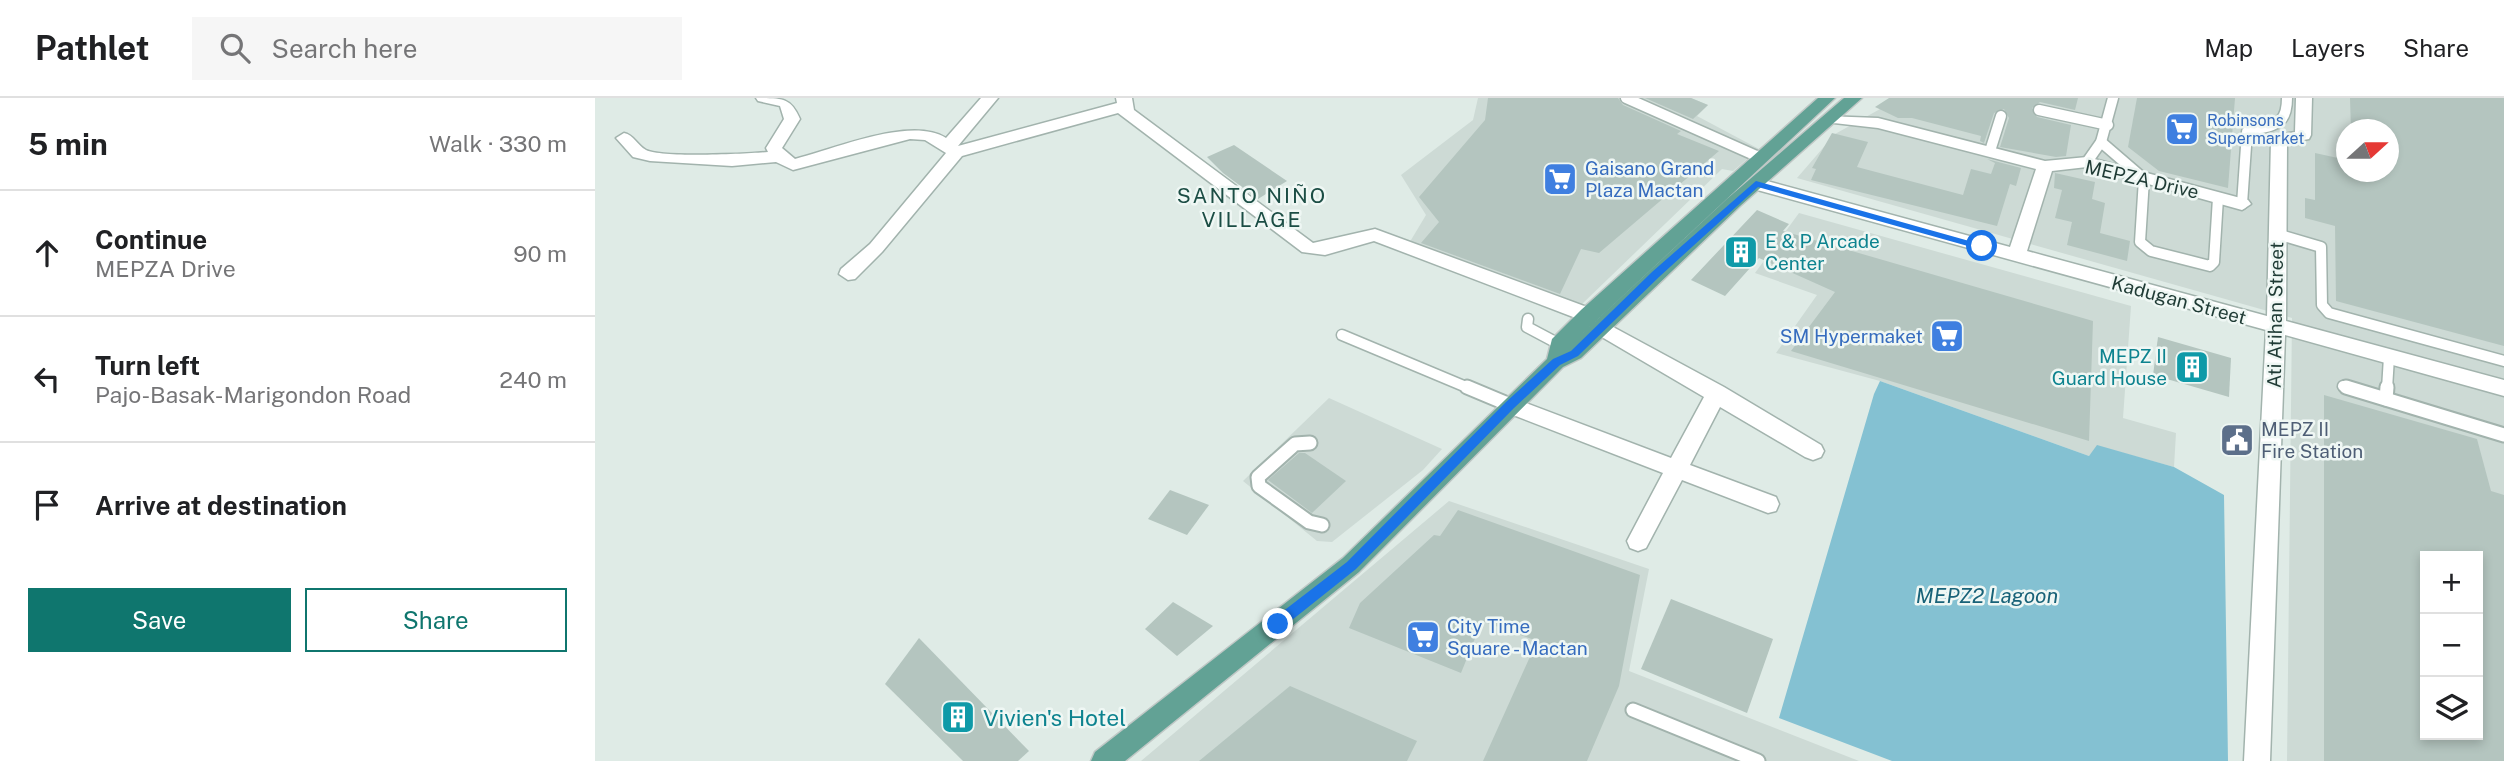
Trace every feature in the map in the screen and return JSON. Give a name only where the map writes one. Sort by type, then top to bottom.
[{"type":"main road","points":[[1104,761],[1352,565],[1558,353],[1574,353],[1595,322],[1761,158],[1827,98]]},
{"type":"main road","points":[[1595,322],[1656,274],[1854,99]]},
{"type":"street","points":[[764,98],[787,102],[792,119],[774,148],[779,156],[793,165],[910,134],[929,135],[952,149],[1124,102],[1126,112],[1308,248],[1323,250],[1362,234],[1375,235],[1595,322],[1813,451]]},
{"type":"street","points":[[848,274],[876,248],[991,98]]},
{"type":"street","name":"Ati Atihan Street","points":[[2257,761],[2276,326],[2279,140],[2303,135],[2304,98]]},
{"type":"street","name":"MEPZA Drive","points":[[1854,99],[1878,123]]},
{"type":"street","name":"MEPZA Drive","points":[[1831,119],[1878,123],[2045,166],[2087,162],[2242,204]]},
{"type":"street","points":[[624,138],[639,153],[650,156],[732,161],[779,156]]},
{"type":"street","points":[[1756,184],[2016,256],[2045,166]]},
{"type":"street","name":"Kadugan Street","points":[[2016,256],[2504,388]]},
{"type":"street","points":[[1638,541],[1717,393]]},
{"type":"street","points":[[1510,405],[1768,504]]},
{"type":"lane","points":[[1626,98],[1761,158]]},
{"type":"lane","points":[[2087,162],[2102,142],[2113,98]]},
{"type":"lane","points":[[2242,204],[2247,132],[2283,120],[2287,115],[2287,98]]},
{"type":"lane","points":[[2039,110],[2108,125]]},
{"type":"lane","points":[[1990,151],[2001,116]]},
{"type":"lane","points":[[2102,142],[2144,179],[2140,242],[2143,247],[2210,266],[2214,262],[2218,198]]},
{"type":"lane","points":[[2277,234],[2321,247],[2322,305],[2329,313],[2504,361]]},
{"type":"lane","points":[[1528,319],[1527,327],[1558,353]]},
{"type":"lane","points":[[1342,335],[1510,405]]},
{"type":"lane","points":[[2386,399],[2389,357]]},
{"type":"lane","points":[[2343,386],[2504,435]]},
{"type":"lane","points":[[1310,443],[1295,444],[1258,477],[1259,486],[1309,522],[1322,525]]},
{"type":"lane","points":[[1633,710],[1758,761]]},
{"type":"shaded area","points":[[1478,98],[1691,98],[1708,105],[1697,116],[1759,149],[1733,171],[1722,169],[1581,305],[1408,245],[1426,215],[1401,175],[1473,120]]},
{"type":"shaded area","points":[[1900,98],[2504,98],[2504,761],[2287,761],[2292,318],[1797,178],[1835,134]]},
{"type":"shaded area","name":"SM Hypermaket","points":[[1799,213],[2131,306],[2123,418],[2176,433],[2174,467],[2098,446],[2089,456],[1880,381],[1776,353],[1817,295],[1755,273]]},
{"type":"shaded area","points":[[1329,398],[1442,449],[1423,470],[1332,542],[1317,541],[1243,481]]},
{"type":"shaded area","name":"City Time Square - Mactan","points":[[1449,501],[1649,569],[1629,671],[1859,761],[1141,761]]},
{"type":"water","name":"MEPZ2 Lagoon","points":[[1880,381],[2089,456],[2097,445],[2174,467],[2224,495],[2228,761],[1892,761],[1779,718]]},
{"type":"building","name":"Gaisano Grand Plaza Mactan","points":[[1488,98],[1618,98],[1623,105],[1681,131],[1677,134],[1719,151],[1599,253],[1581,249],[1560,294],[1421,243],[1439,222],[1419,197],[1485,120]]},
{"type":"building","points":[[1645,98],[1691,98],[1708,105],[1693,119]]},
{"type":"building","points":[[1889,98],[2078,98],[2075,110],[2040,102],[2032,108],[2037,117],[2071,125],[2066,156],[2056,157],[2000,147],[2009,118],[2004,109],[1994,113],[1984,143],[1980,141],[1981,136],[1912,118],[1898,118],[1875,107]]},
{"type":"building","name":"Robinsons Supermarket","points":[[2137,98],[2235,98],[2228,188],[2159,171],[2128,147]]},
{"type":"building","points":[[2350,98],[2504,98],[2504,346],[2336,301],[2335,226],[2305,218],[2305,198],[2315,200],[2315,153],[2336,158],[2336,182],[2399,182],[2399,119],[2351,119]]},
{"type":"building","points":[[1832,133],[1868,142],[1857,167],[1963,195],[1971,169],[1991,174],[1995,163],[1987,159],[2021,168],[2016,186],[2010,184],[1997,226],[1811,180],[1816,169],[1812,168]]},
{"type":"building","points":[[1234,145],[1287,181],[1258,199],[1223,173],[1207,157]]},
{"type":"building","points":[[2055,173],[2095,182],[2092,199],[2105,203],[2100,233],[2130,241],[2127,261],[2067,245],[2072,222],[2055,218],[2062,190],[2054,188]]},
{"type":"building","name":"SM Hypermaket","points":[[1757,210],[1789,224],[1783,231],[2093,321],[2089,441],[1791,351],[1835,292],[1759,258],[1725,296],[1691,280]]},
{"type":"building","name":"MEPZ II Guard House","points":[[2158,337],[2231,358],[2229,397],[2153,375]]},
{"type":"building","points":[[2324,395],[2477,439],[2491,491],[2504,495],[2504,761],[2324,761]]},
{"type":"building","points":[[1299,453],[1305,453],[1346,481],[1312,513],[1268,480]]},
{"type":"building","points":[[1170,490],[1209,505],[1187,535],[1148,519]]},
{"type":"building","name":"City Time Square - Mactan","points":[[1458,510],[1640,575],[1619,686],[1587,761],[1483,761],[1537,641],[1482,621],[1461,673],[1349,628],[1360,603],[1434,535],[1440,536]]},
{"type":"building","points":[[1671,599],[1773,639],[1747,713],[1641,669]]},
{"type":"building","points":[[1173,602],[1213,626],[1177,656],[1145,629]]},
{"type":"building","name":"Vivien's Hotel","points":[[919,638],[1029,751],[1018,761],[963,761],[885,684]]},
{"type":"building","points":[[1290,686],[1417,741],[1407,761],[1199,761]]},
{"type":"place","name":"Robinsons Supermarket","points":[[2182,129]]},
{"type":"place","name":"Gaisano Grand Plaza Mactan","points":[[1560,179]]},
{"type":"place","name":"E & P Arcade Center","points":[[1741,252]]},
{"type":"place","name":"SM Hypermaket","points":[[1947,336]]},
{"type":"place","name":"MEPZ II Guard House","points":[[2192,367]]},
{"type":"place","name":"MEPZ II Fire Station","points":[[2237,440]]},
{"type":"place","name":"City Time Square - Mactan","points":[[1423,637]]},
{"type":"place","name":"Vivien's Hotel","points":[[958,717]]},
{"type":"district","name":"SANTO NIÑO VILLAGE","points":[[1252,207]]},
{"type":"route","points":[[1278,624],[1352,565],[1510,405],[1556,362],[1574,353],[1602,328],[1656,274],[1756,184],[1982,246]]}]
